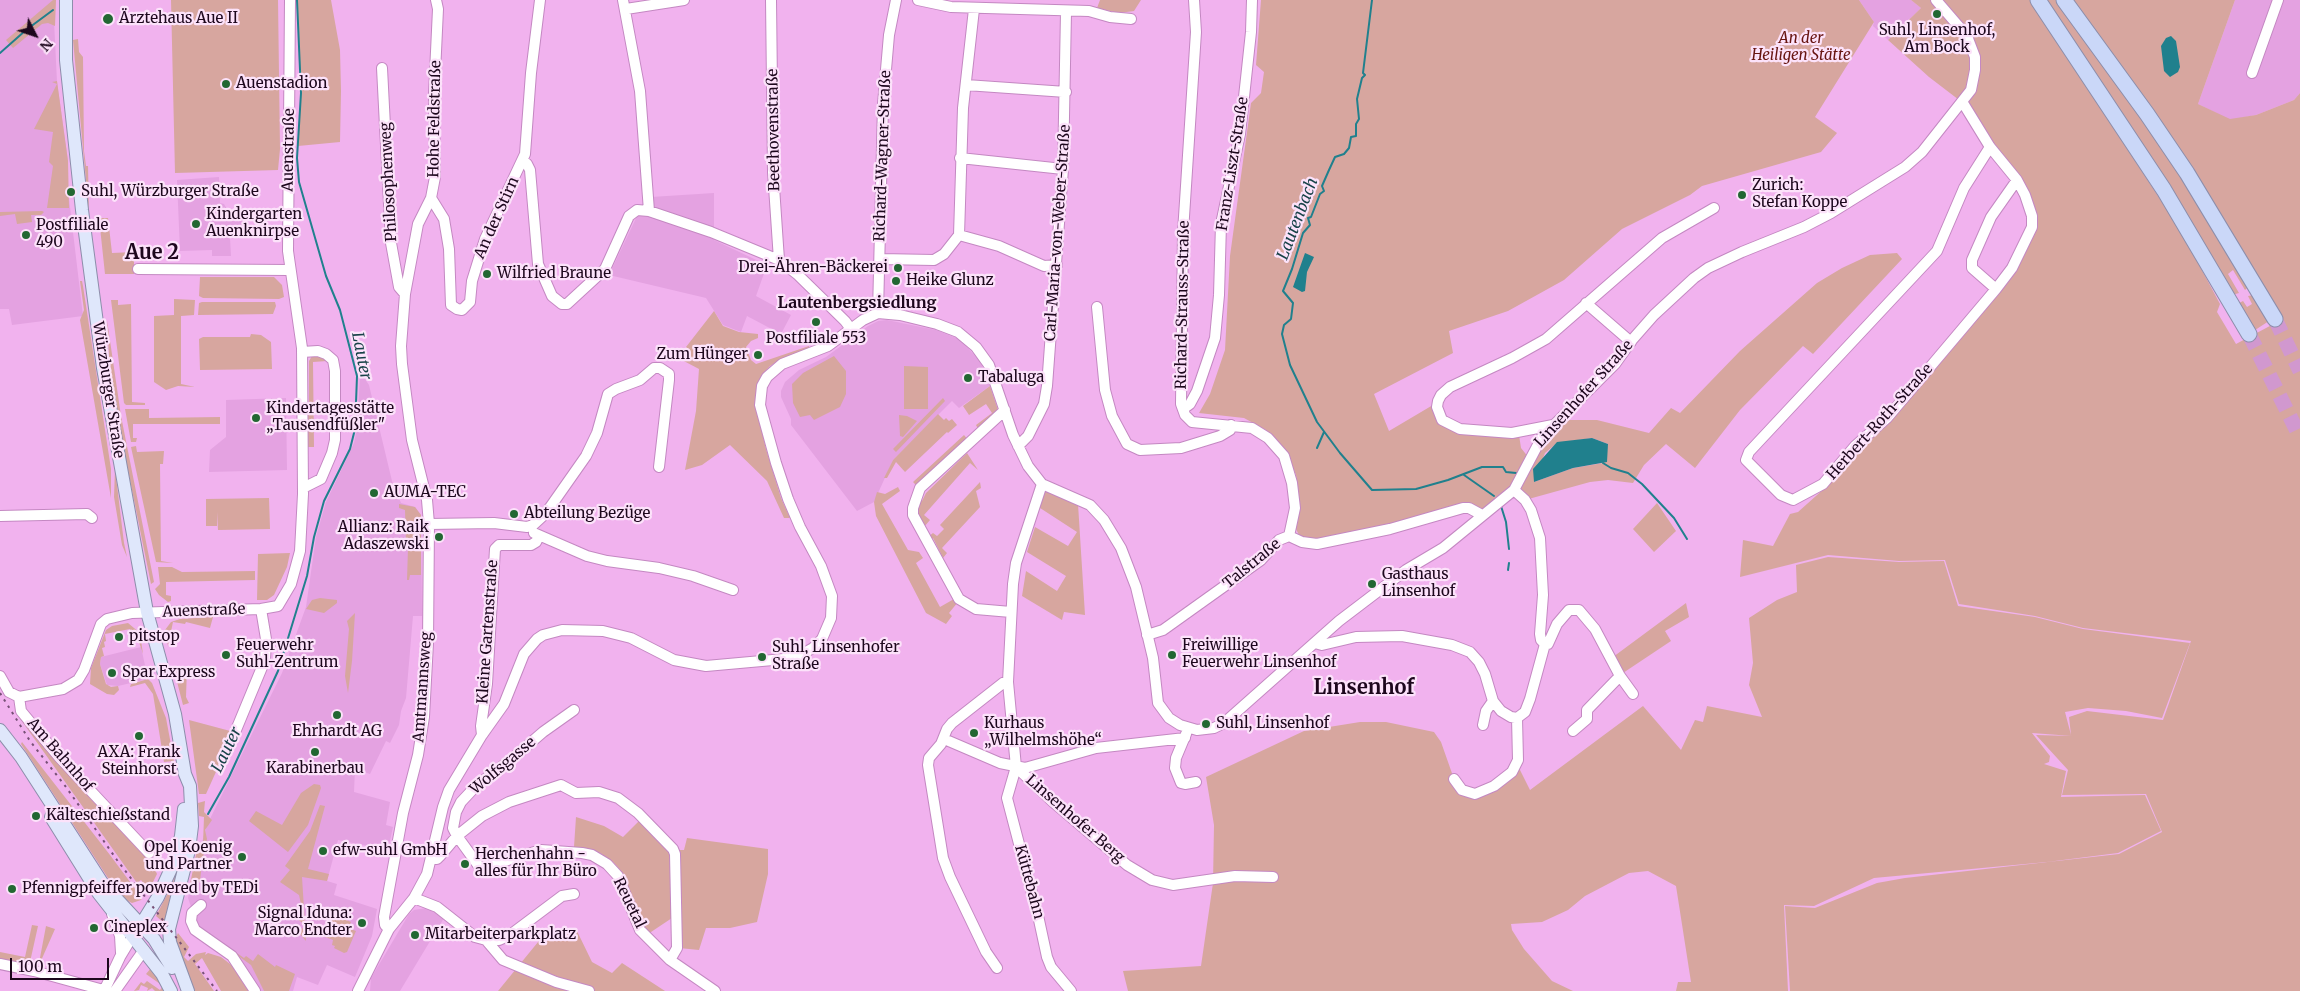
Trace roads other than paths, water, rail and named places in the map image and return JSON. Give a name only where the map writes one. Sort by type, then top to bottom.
[{"type":"highway","points":[[2038,0],[2164,190],[2248,334]]},
{"type":"highway","points":[[2064,0],[2147,114],[2187,173],[2275,319]]},
{"type":"main road","name":"Würzburger Straße","points":[[66,0],[66,60],[83,219],[104,368],[147,612],[175,714],[185,774],[184,820],[175,860],[158,897],[132,937]]},
{"type":"main road","points":[[0,730],[21,757],[103,884],[154,939],[169,961],[182,991]]},
{"type":"main road","points":[[0,743],[27,779],[99,894],[162,974],[171,991]]},
{"type":"main road","name":"Würzburger Straße","points":[[172,918],[185,870],[192,826],[190,786],[185,774]]},
{"type":"main road","points":[[144,950],[172,918]]},
{"type":"main road","points":[[172,918],[170,942],[188,991]]},
{"type":"street","name":"Auenstraße","points":[[147,612],[261,609],[278,606],[291,584],[300,552],[303,488],[302,352],[289,270],[290,0]]},
{"type":"street","name":"Hohe Feldstraße","points":[[426,500],[412,440],[402,364],[405,294],[418,224],[431,198],[435,177],[434,94],[438,9],[436,0]]},
{"type":"street","name":"An der Stirn","points":[[431,198],[444,219],[448,249],[451,306],[462,310],[470,302],[472,281],[486,239],[523,160],[540,0]]},
{"type":"street","points":[[649,212],[640,91],[624,4],[684,0]]},
{"type":"street","name":"Beethovenstraße","points":[[771,0],[773,172],[779,260]]},
{"type":"street","name":"Richard-Wagner-Straße","points":[[878,313],[883,104],[889,36],[896,0]]},
{"type":"street","points":[[918,0],[974,9],[1089,12],[1131,19]]},
{"type":"street","name":"Richard-Strauss-Straße","points":[[1194,0],[1196,32],[1183,232],[1181,404],[1192,422],[1252,428],[1268,438],[1284,456],[1292,483],[1295,508],[1289,536]]},
{"type":"street","name":"Franz-Liszt-Straße","points":[[1183,409],[1190,404],[1197,391],[1215,338],[1219,295],[1221,224],[1240,134],[1251,32],[1252,0]]},
{"type":"street","name":"Linsenhofer Straße","points":[[1187,733],[1205,730],[1224,723],[1339,621],[1406,570],[1443,548],[1514,490],[1535,448],[1554,425],[1615,364],[1630,342],[1678,292],[1708,268],[1831,213],[1904,167],[1922,152],[1963,103],[1971,90],[1975,70],[1975,57],[1967,36],[1936,0]]},
{"type":"street","points":[[2252,73],[2278,0]]},
{"type":"street","points":[[880,259],[934,260],[944,254],[959,235],[960,158],[974,9]]},
{"type":"street","name":"Carl-Maria-von-Weber-Straße","points":[[1018,446],[1028,436],[1044,404],[1057,265],[1063,169],[1066,92],[1066,12]]},
{"type":"street","name":"Philosophenweg","points":[[382,68],[391,243],[399,287],[405,294]]},
{"type":"street","points":[[966,85],[1066,92]]},
{"type":"street","name":"Herbert-Roth-Straße","points":[[1963,103],[1990,147],[2017,180],[2025,195],[2032,216],[2032,227],[2012,268],[1887,418],[1855,446],[1823,484],[1793,500],[1787,499],[1746,460],[1749,452],[1937,251],[1964,188],[1990,147]]},
{"type":"street","points":[[960,158],[1063,169]]},
{"type":"street","points":[[523,160],[530,170],[538,264],[552,296],[562,304],[568,304],[605,269],[617,239],[632,212],[637,210],[649,212],[711,232],[779,260],[797,274],[846,320],[851,329]]},
{"type":"street","points":[[1996,289],[1972,268],[1972,260],[1990,217],[2017,180]]},
{"type":"street","points":[[1554,425],[1512,433],[1453,427],[1442,420],[1437,407],[1440,395],[1450,387],[1538,344],[1564,325],[1586,303],[1662,238],[1714,208]]},
{"type":"street","points":[[959,235],[999,246],[1044,266],[1057,265]]},
{"type":"street","points":[[138,269],[289,270]]},
{"type":"street","points":[[1586,303],[1630,342]]},
{"type":"street","points":[[1097,307],[1105,390],[1112,416],[1128,444],[1140,450],[1181,448],[1220,436],[1230,430],[1230,425]]},
{"type":"street","points":[[358,991],[389,929],[414,898],[427,874],[445,799],[482,735],[510,695],[524,654],[537,639],[553,631],[573,629],[619,634],[674,660],[698,666],[795,658],[813,648],[822,639],[831,618],[832,596],[819,561],[798,523],[776,463],[760,405],[762,386],[767,377],[782,364],[828,346],[851,329],[878,313],[917,318],[958,332],[976,347],[989,365],[1018,446],[1028,466],[1042,484],[1090,505],[1104,520],[1128,565],[1153,658],[1158,703],[1169,718],[1187,733],[1176,758],[1175,768],[1181,783],[1196,782]]},
{"type":"street","points":[[302,352],[318,351],[326,354],[333,360],[335,371],[335,440],[332,453],[321,479],[303,488]]},
{"type":"street","points":[[527,527],[538,521],[546,513],[586,456],[597,433],[608,394],[640,380],[654,368],[660,368],[669,374],[670,380],[659,467]]},
{"type":"street","points":[[1005,410],[920,488],[913,508],[913,515],[959,599],[976,609],[1012,612]]},
{"type":"street","points":[[944,739],[1000,763],[1016,767],[1008,682],[1016,563],[1042,484]]},
{"type":"street","points":[[1514,490],[1525,500],[1539,533],[1543,595],[1540,634],[1541,640],[1545,644]]},
{"type":"street","name":"Amtmannsweg","points":[[389,929],[385,925],[384,917],[403,813],[418,755],[424,717],[428,643],[428,524],[426,500]]},
{"type":"street","name":"Talstraße","points":[[1147,635],[1163,630],[1262,560],[1279,540],[1289,536],[1302,542],[1317,544],[1390,528],[1463,508],[1470,508],[1482,515]]},
{"type":"street","points":[[0,516],[87,514],[92,518]]},
{"type":"street","points":[[428,524],[494,523],[527,527],[539,536],[593,558],[671,571],[703,579],[733,590]]},
{"type":"street","name":"Kleine Gartenstraße","points":[[482,735],[481,726],[487,684],[495,549],[500,545],[531,545],[536,542],[539,536]]},
{"type":"street","name":"Auenstraße","points":[[236,730],[265,660],[266,639],[261,609]]},
{"type":"street","points":[[1315,643],[1322,645],[1356,637],[1402,636],[1452,645],[1470,652],[1479,662],[1485,674],[1493,701],[1501,711],[1517,718],[1525,712],[1530,699],[1545,644],[1548,644],[1557,624],[1569,610],[1579,610],[1595,629],[1620,676],[1633,694]]},
{"type":"street","name":"Am Bahnhof","points":[[0,676],[9,692],[18,697],[63,690],[72,685],[84,670],[103,622],[124,614],[147,612]]},
{"type":"street","points":[[1573,731],[1587,718],[1587,710],[1620,676]]},
{"type":"street","points":[[997,968],[986,952],[950,877],[943,858],[928,765],[929,758],[944,739],[946,729],[1003,683],[1008,682]]},
{"type":"street","name":"Am Bahnhof","points":[[18,697],[21,711],[58,757],[149,854]]},
{"type":"street","points":[[1482,725],[1486,711],[1493,701]]},
{"type":"street","name":"Wolfsgasse","points":[[457,836],[453,828],[456,812],[461,802],[476,786],[543,732],[574,710]]},
{"type":"street","points":[[1454,779],[1462,790],[1469,793],[1482,792],[1512,772],[1518,760],[1517,718]]},
{"type":"street","name":"Linsenhofer Berg","points":[[1016,767],[1025,768],[1096,748],[1187,733]]},
{"type":"street","name":"Linsenhofer Berg","points":[[1016,767],[1053,802],[1127,865],[1152,880],[1172,885],[1235,876],[1273,877]]},
{"type":"street","name":"Küttebahn","points":[[1016,767],[1007,798],[1040,920],[1047,957],[1051,967],[1071,991]]},
{"type":"street","points":[[431,859],[437,860],[457,836],[482,816],[509,802],[561,785],[576,793],[599,792],[618,798],[638,813],[673,848],[675,854],[677,948],[670,960]]},
{"type":"street","name":"Reuetal","points":[[457,836],[482,868],[489,867],[506,859],[541,850],[592,855],[607,864],[618,876],[640,930],[670,960],[715,991]]},
{"type":"street","points":[[414,898],[438,907],[466,931],[486,940],[499,940],[510,935],[562,896],[574,894]]},
{"type":"street","points":[[201,906],[192,912],[191,922],[195,930],[232,956],[254,991]]},
{"type":"street","points":[[111,911],[120,936],[122,953]]},
{"type":"street","points":[[105,990],[122,953],[132,937]]},
{"type":"street","points":[[486,940],[503,960],[556,982],[590,991]]},
{"type":"street","points":[[105,990],[124,975],[144,950]]},
{"type":"street","points":[[0,964],[105,990]]},
{"type":"waterway","name":"Lauter","points":[[208,814],[229,777],[278,671],[307,576],[314,537],[324,501],[350,449],[355,429],[357,376],[340,310],[326,276],[299,182],[297,158],[301,93],[297,0]]},
{"type":"waterway","name":"Lautenbach","points":[[1372,0],[1363,73],[1365,75],[1362,78],[1357,99],[1359,119],[1356,124],[1356,136],[1351,137],[1349,148],[1344,154],[1335,157],[1322,186],[1324,191],[1320,194],[1311,217],[1308,218],[1310,225],[1303,233],[1283,291],[1293,303],[1291,319],[1284,325],[1282,334],[1290,365],[1317,422],[1340,453],[1372,490],[1416,489],[1448,480],[1482,467],[1503,467],[1506,472],[1516,473]]},
{"type":"waterway","points":[[0,53],[53,10]]},
{"type":"waterway","points":[[1317,448],[1324,432]]},
{"type":"waterway","name":"Lautenbach","points":[[1603,463],[1611,468],[1628,473],[1642,484],[1674,518],[1687,539]]},
{"type":"waterway","points":[[1464,475],[1494,496]]},
{"type":"waterway","points":[[1501,506],[1506,522],[1509,549]]},
{"type":"waterway","points":[[1508,570],[1509,563]]},
{"type":"tunnel","points":[[2275,319],[2300,371]]},
{"type":"tunnel","points":[[2249,334],[2300,437]]},
{"type":"railway","points":[[0,693],[30,741],[66,787],[117,860],[217,991]]},
{"type":"place","name":"Suhl, Linsenhof, Am Bock","points":[[1937,14]]},
{"type":"place","name":"Ärztehaus Aue II","points":[[108,19]]},
{"type":"place","name":"Auenstadion","points":[[226,84]]},
{"type":"place","name":"Suhl, Würzburger Straße","points":[[71,192]]},
{"type":"place","name":"Zurich: Stefan Koppe","points":[[1742,195]]},
{"type":"place","name":"Kindergarten Auenknirpse","points":[[196,224]]},
{"type":"place","name":"Postfiliale 490","points":[[26,235]]},
{"type":"place","name":"Drei-Ähren-Bäckerei","points":[[898,268]]},
{"type":"place","name":"Wilfried Braune","points":[[487,274]]},
{"type":"place","name":"Heike Glunz","points":[[896,281]]},
{"type":"place","name":"Postfiliale 553","points":[[816,322]]},
{"type":"place","name":"Zum Hünger","points":[[758,355]]},
{"type":"place","name":"Tabaluga","points":[[968,378]]},
{"type":"place","name":"Kindertagesstätte „Tausendfüßler\"","points":[[256,418]]},
{"type":"place","name":"AUMA-TEC","points":[[374,493]]},
{"type":"place","name":"Abteilung Bezüge","points":[[514,514]]},
{"type":"place","name":"Allianz: Raik Adaszewski","points":[[439,537]]},
{"type":"place","name":"Gasthaus Linsenhof","points":[[1372,584]]},
{"type":"place","name":"pitstop","points":[[119,637]]},
{"type":"place","name":"Feuerwehr Suhl-Zentrum","points":[[226,655]]},
{"type":"place","name":"Freiwillige Feuerwehr Linsenhof","points":[[1172,655]]},
{"type":"place","name":"Suhl, Linsenhofer Straße","points":[[762,657]]},
{"type":"place","name":"Spar Express","points":[[112,673]]},
{"type":"place","name":"Ehrhardt AG","points":[[337,715]]},
{"type":"place","name":"Suhl, Linsenhof","points":[[1206,724]]},
{"type":"place","name":"Kurhaus „Wilhelmshöhe“","points":[[974,733]]},
{"type":"place","name":"AXA: Frank Steinhorst","points":[[139,736]]},
{"type":"place","name":"Karabinerbau","points":[[315,752]]},
{"type":"place","name":"Kälteschießstand","points":[[36,816]]},
{"type":"place","name":"efw-suhl GmbH","points":[[323,851]]},
{"type":"place","name":"Opel Koenig und Partner","points":[[242,857]]},
{"type":"place","name":"Herchenhahn - alles für Ihr Büro","points":[[465,864]]},
{"type":"place","name":"Pfennigpfeiffer powered by TEDi","points":[[12,889]]},
{"type":"place","name":"Signal Iduna: Marco Endter","points":[[362,923]]},
{"type":"place","name":"Cineplex","points":[[94,928]]},
{"type":"place","name":"Mitarbeiterparkplatz","points":[[415,935]]},
{"type":"district","name":"Aue 2","points":[[152,253]]},
{"type":"district","name":"Lautenbergsiedlung","points":[[857,303]]},
{"type":"district","name":"Linsenhof","points":[[1364,688]]},
{"type":"park label","name":"An der Heiligen Stätte","points":[[1801,48]]}]
